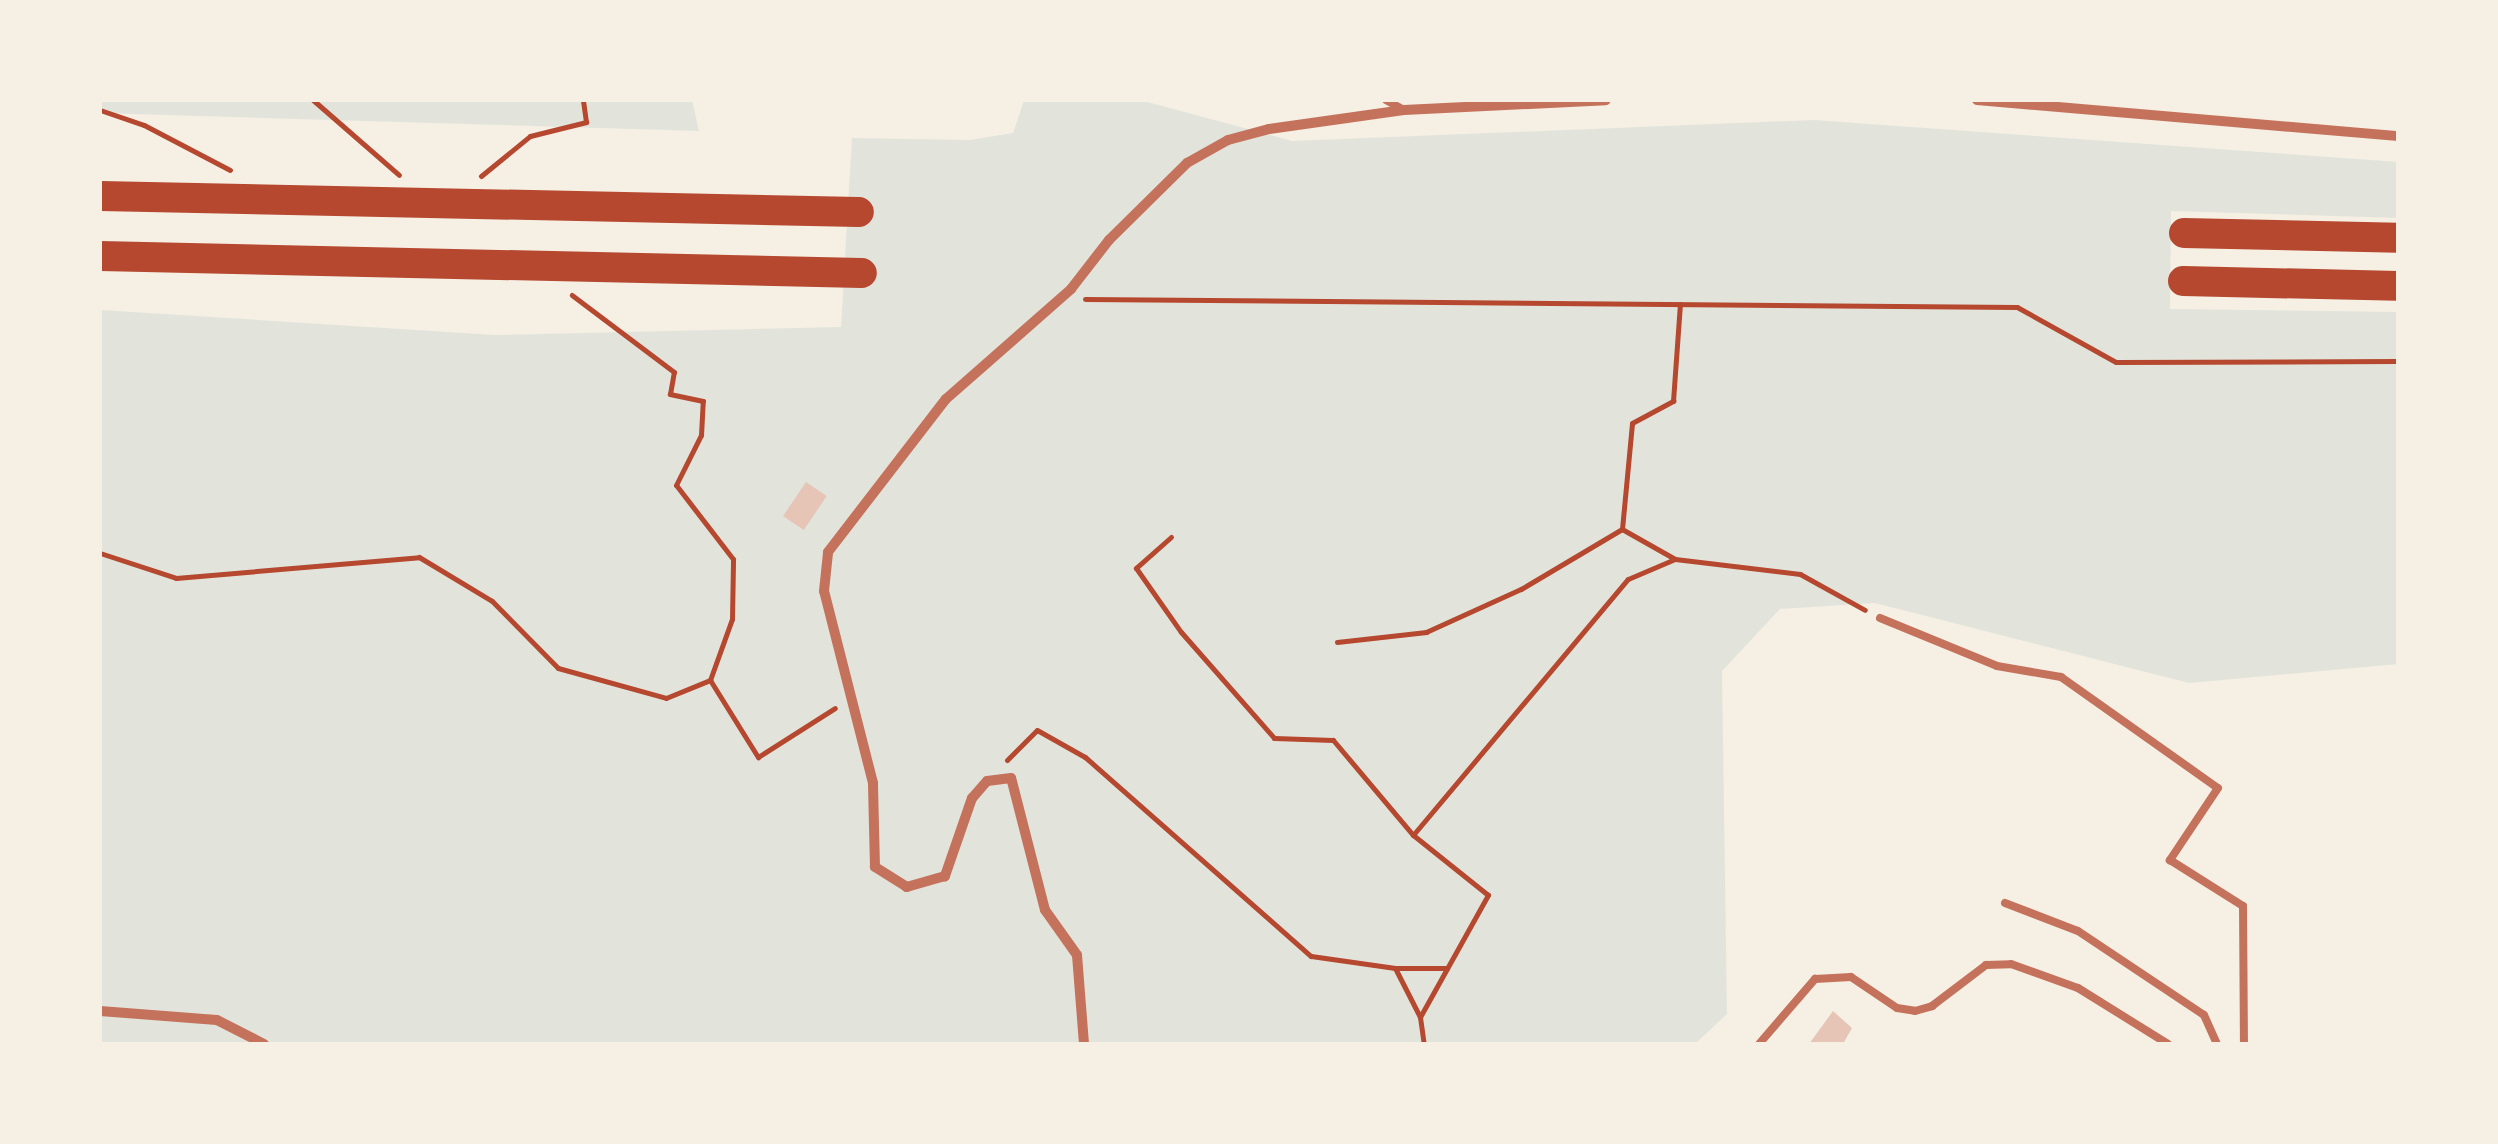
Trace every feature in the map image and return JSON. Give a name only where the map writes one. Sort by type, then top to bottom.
[{"type":"highway","points":[[100,196],[859,212]]},
{"type":"highway","points":[[2184,234],[2398,238]]},
{"type":"highway","points":[[100,256],[862,273]]},
{"type":"highway","points":[[2183,282],[2398,286]]},
{"type":"street","points":[[1084,1044],[1077,955],[1044,910],[1018,790],[1011,778],[987,780],[972,798],[963,840],[945,876],[926,886],[892,882],[875,867],[870,844],[873,784],[824,590],[828,552],[946,400],[1060,298],[1187,163],[1228,140],[1403,105],[1606,100]]},
{"type":"street","points":[[1977,100],[2398,136]]},
{"type":"street","points":[[100,1011],[217,1020],[264,1044]]},
{"type":"lane","points":[[1386,100],[1403,105]]},
{"type":"lane","points":[[1880,618],[1998,666],[2061,677],[2218,788],[2170,860],[2243,906],[2244,1044]]},
{"type":"lane","points":[[2005,903],[2078,931],[2204,1016],[2217,1044]]},
{"type":"lane","points":[[1758,1044],[1804,986],[1826,976],[1851,976],[1897,1008],[1915,1011],[1932,1006],[1986,965],[2011,964],[2078,988],[2168,1044]]},
{"type":"path","points":[[480,192],[478,178],[530,136],[586,122],[583,100]]},
{"type":"path","points":[[100,553],[176,578],[418,558],[492,601],[558,668],[666,698],[710,680],[732,619],[733,558],[676,485],[702,435],[703,401],[670,394],[674,372],[592,316],[565,288]]},
{"type":"path","points":[[1060,298],[2017,307],[2116,362],[2398,361]]},
{"type":"path","points":[[1622,530],[1632,423],[1672,401],[1680,304]]},
{"type":"path","points":[[1622,530],[1675,559],[1800,574],[1880,618]]},
{"type":"path","points":[[1338,642],[1426,632],[1522,589],[1622,530]]},
{"type":"path","points":[[1171,537],[1136,568],[1181,632],[1274,738],[1333,740],[1412,836],[1488,895],[1420,1017]]},
{"type":"path","points":[[1412,836],[1628,579],[1675,559]]},
{"type":"path","points":[[710,680],[758,758],[852,697]]},
{"type":"path","points":[[987,780],[1037,730],[1085,757],[1310,956],[1396,968],[1447,968]]},
{"type":"path","points":[[1396,968],[1420,1017],[1424,1044]]},
{"type":"shaded area","points":[[100,100],[692,100],[699,131],[100,113]]},
{"type":"shaded area","points":[[1024,100],[1140,100],[1292,141],[1814,120],[2398,162],[2398,218],[2171,211],[2170,309],[2398,312],[2398,664],[2189,683],[1875,603],[1780,609],[1722,671],[1727,1014],[1695,1044],[100,1044],[100,310],[495,335],[841,327],[852,138],[970,140],[1013,133]]},
{"type":"building","points":[[806,482],[827,496],[804,530],[783,516]]},
{"type":"building","points":[[1833,1011],[1852,1028],[1843,1044],[1809,1044]]}]
